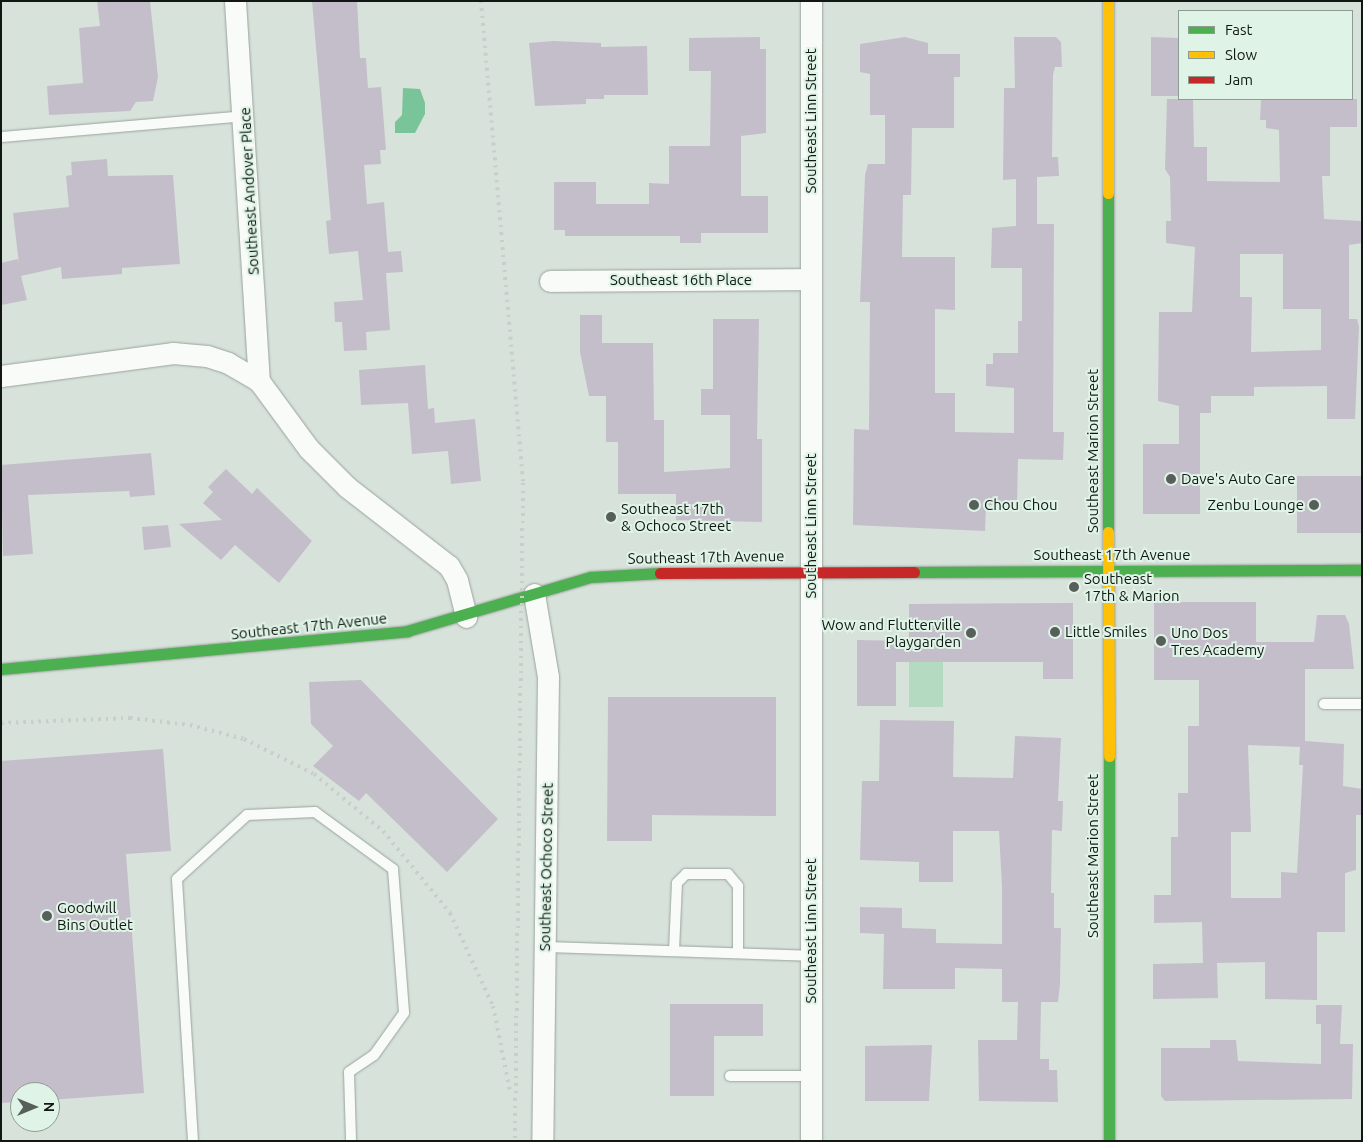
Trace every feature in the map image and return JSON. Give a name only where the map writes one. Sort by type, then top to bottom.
[{"type":"main road","name":"Southeast Marion Street","points":[[1108,1],[1109,1141]]},
{"type":"main road","name":"Southeast 17th Avenue","points":[[1,669],[338,639],[407,631],[466,617],[591,577],[630,573],[811,570],[1362,570]]},
{"type":"street","name":"Southeast Andover Place","points":[[235,1],[245,116],[259,381]]},
{"type":"street","name":"Southeast Linn Street","points":[[811,1],[811,1141]]},
{"type":"street","name":"Southeast 16th Place","points":[[550,281],[811,279]]},
{"type":"street","points":[[1,376],[173,353],[208,356],[259,381],[309,449],[347,487],[449,566],[457,580],[466,617]]},
{"type":"street","name":"Southeast Ochoco Street","points":[[534,594],[548,677],[542,1141]]},
{"type":"lane","points":[[1,137],[245,116]]},
{"type":"lane","points":[[1324,704],[1362,704]]},
{"type":"lane","points":[[193,1141],[177,879],[247,815],[314,812],[393,868],[404,1012],[374,1055],[349,1072],[351,1141]]},
{"type":"lane","points":[[674,951],[677,883],[686,874],[728,874],[738,886],[738,953]]},
{"type":"lane","points":[[545,947],[811,956]]},
{"type":"lane","points":[[730,1076],[811,1076]]},
{"type":"shaded area","points":[[403,88],[420,89],[425,103],[425,114],[415,133],[395,133],[395,122],[402,115]]},
{"type":"shaded area","points":[[909,662],[943,662],[943,707],[909,707]]},
{"type":"building","points":[[97,1],[150,1],[158,77],[153,101],[136,102],[130,111],[49,115],[47,86],[83,83],[79,28],[100,26]]},
{"type":"building","points":[[312,1],[357,1],[360,58],[366,58],[368,88],[381,87],[386,150],[380,150],[381,164],[364,165],[367,204],[384,202],[388,252],[401,251],[403,272],[386,273],[390,330],[366,332],[367,350],[344,351],[342,322],[335,322],[334,302],[363,300],[358,251],[329,254],[326,221],[331,220]]},
{"type":"building","points":[[760,37],[760,49],[766,49],[766,133],[741,136],[741,196],[768,196],[768,233],[701,233],[701,243],[680,243],[680,236],[565,236],[565,230],[554,230],[554,182],[596,182],[596,204],[649,204],[649,183],[669,184],[669,146],[710,146],[711,71],[689,71],[689,38]]},
{"type":"building","points":[[905,37],[928,43],[928,54],[960,54],[960,77],[954,77],[954,128],[912,128],[911,195],[903,195],[902,257],[955,257],[955,310],[935,309],[935,393],[955,393],[955,432],[1014,433],[1014,388],[986,386],[986,364],[993,364],[993,353],[1018,353],[1018,321],[1022,321],[1022,268],[991,268],[992,228],[1016,226],[1016,179],[1003,180],[1004,88],[1015,88],[1014,37],[1056,37],[1061,42],[1062,67],[1055,67],[1053,75],[1052,157],[1058,157],[1059,176],[1037,177],[1037,224],[1054,224],[1053,432],[1064,432],[1063,460],[1018,459],[1017,505],[986,505],[985,531],[853,525],[854,429],[869,430],[870,302],[860,302],[865,175],[868,164],[885,164],[885,115],[870,115],[870,74],[860,72],[860,44]]},
{"type":"building","points":[[1151,37],[1178,38],[1178,96],[1151,96]]},
{"type":"building","points":[[553,41],[601,43],[601,47],[647,46],[648,95],[604,95],[604,99],[586,99],[586,104],[535,106],[529,43]]},
{"type":"building","points":[[1167,99],[1193,100],[1194,147],[1207,147],[1207,181],[1280,182],[1279,130],[1266,128],[1266,120],[1260,120],[1261,100],[1357,99],[1357,127],[1330,127],[1330,176],[1322,176],[1324,219],[1362,221],[1362,243],[1349,245],[1349,319],[1357,319],[1359,327],[1355,419],[1327,419],[1327,386],[1254,387],[1254,396],[1211,396],[1211,413],[1200,413],[1200,514],[1143,514],[1143,444],[1179,444],[1179,406],[1158,401],[1159,312],[1192,312],[1195,247],[1166,243],[1166,221],[1171,221],[1170,177],[1165,169]],"holes":[[[1240,254],[1283,254],[1283,309],[1321,309],[1321,350],[1251,352],[1252,297],[1240,297]]]},
{"type":"building","points":[[107,159],[108,176],[173,175],[180,264],[122,268],[122,274],[62,279],[61,267],[21,276],[27,300],[1,305],[1,263],[18,259],[19,264],[13,213],[69,207],[66,176],[72,175],[71,162]]},
{"type":"building","points":[[580,315],[602,315],[602,343],[653,343],[654,420],[664,420],[664,472],[730,468],[730,415],[701,415],[701,389],[713,389],[713,319],[759,319],[757,439],[762,439],[762,522],[676,520],[676,494],[618,494],[618,442],[606,442],[606,396],[589,396],[580,352]]},
{"type":"building","points":[[425,365],[428,409],[434,408],[435,423],[475,419],[481,481],[451,484],[448,451],[412,454],[408,403],[361,405],[359,370]]},
{"type":"building","points":[[151,453],[155,495],[130,497],[129,491],[28,495],[33,554],[3,556],[1,465]]},
{"type":"building","points":[[226,469],[252,494],[257,488],[312,541],[279,583],[235,545],[221,560],[179,524],[222,520],[203,503],[213,492],[208,487]]},
{"type":"building","points":[[1297,476],[1362,476],[1362,533],[1297,533]]},
{"type":"building","points":[[168,525],[171,547],[144,550],[142,527]]},
{"type":"building","points":[[1154,602],[1256,602],[1256,642],[1314,642],[1317,615],[1345,615],[1349,624],[1354,669],[1305,669],[1305,741],[1344,744],[1343,786],[1362,789],[1362,815],[1356,815],[1356,870],[1345,873],[1345,932],[1317,932],[1317,1000],[1265,999],[1265,962],[1217,963],[1218,998],[1153,999],[1153,964],[1203,963],[1202,922],[1154,923],[1154,895],[1171,895],[1171,837],[1178,837],[1178,793],[1188,793],[1188,726],[1199,726],[1199,680],[1154,680]],"holes":[[[1248,745],[1300,747],[1299,765],[1303,765],[1297,873],[1281,872],[1281,898],[1231,898],[1231,832],[1251,832]]]},
{"type":"building","points":[[1073,603],[1073,679],[1043,679],[1043,662],[896,662],[896,706],[857,706],[857,640],[909,641],[909,604]]},
{"type":"building","points":[[361,680],[498,819],[447,872],[366,793],[359,801],[313,766],[333,746],[311,724],[309,682]]},
{"type":"building","points":[[608,697],[776,697],[776,816],[652,815],[652,841],[607,841]]},
{"type":"building","points":[[880,720],[954,721],[953,777],[1013,778],[1015,736],[1061,738],[1058,801],[1063,801],[1062,831],[1052,830],[1051,893],[1054,893],[1054,928],[1061,928],[1060,984],[1058,1002],[1041,1002],[1040,1059],[1049,1059],[1049,1070],[1057,1070],[1058,1102],[979,1101],[978,1040],[1017,1040],[1018,1002],[1002,1002],[1002,969],[955,968],[955,989],[883,989],[884,934],[860,933],[860,907],[902,908],[902,928],[936,929],[936,943],[1002,944],[1002,887],[999,831],[953,831],[953,882],[919,882],[919,862],[860,860],[862,781],[879,781]]},
{"type":"building","points":[[163,749],[171,851],[126,854],[144,1093],[60,1099],[60,1082],[10,1082],[10,1103],[1,1103],[1,761]]},
{"type":"building","points":[[670,1004],[763,1004],[763,1036],[714,1036],[714,1096],[670,1096]]},
{"type":"building","points":[[1316,1005],[1342,1005],[1340,1044],[1353,1044],[1352,1099],[1165,1101],[1161,1096],[1161,1048],[1210,1048],[1210,1040],[1236,1040],[1238,1061],[1321,1064],[1321,1024],[1316,1024]]},
{"type":"building","points":[[932,1045],[929,1101],[865,1101],[865,1046]]},
{"type":"railway","points":[[481,1],[523,483],[515,1141]]},
{"type":"railway","points":[[1,723],[130,718],[190,725],[244,739],[314,774],[383,831],[450,913],[493,1006],[510,1091]]},
{"type":"traffic: fast","points":[[1108,193],[1108,532]]},
{"type":"traffic: fast","points":[[914,572],[1362,570]]},
{"type":"traffic: fast","points":[[1,669],[407,631],[591,577],[660,573]]},
{"type":"traffic: fast","points":[[1109,756],[1109,1141]]},
{"type":"traffic: slow","points":[[1108,1],[1108,193]]},
{"type":"traffic: slow","points":[[1108,532],[1109,756]]},
{"type":"traffic: jam","points":[[660,573],[914,572]]},
{"type":"place","name":"Dave's Auto Care","points":[[1171,479]]},
{"type":"place","name":"Chou Chou","points":[[974,505]]},
{"type":"place","name":"Zenbu Lounge","points":[[1314,505]]},
{"type":"place","name":"Southeast 17th & Ochoco Street","points":[[611,517]]},
{"type":"place","name":"Southeast 17th & Marion","points":[[1074,587]]},
{"type":"place","name":"Little Smiles","points":[[1055,632]]},
{"type":"place","name":"Wow and Flutterville Playgarden","points":[[971,633]]},
{"type":"place","name":"Uno Dos Tres Academy","points":[[1161,641]]},
{"type":"place","name":"Goodwill Bins Outlet","points":[[47,916]]}]
